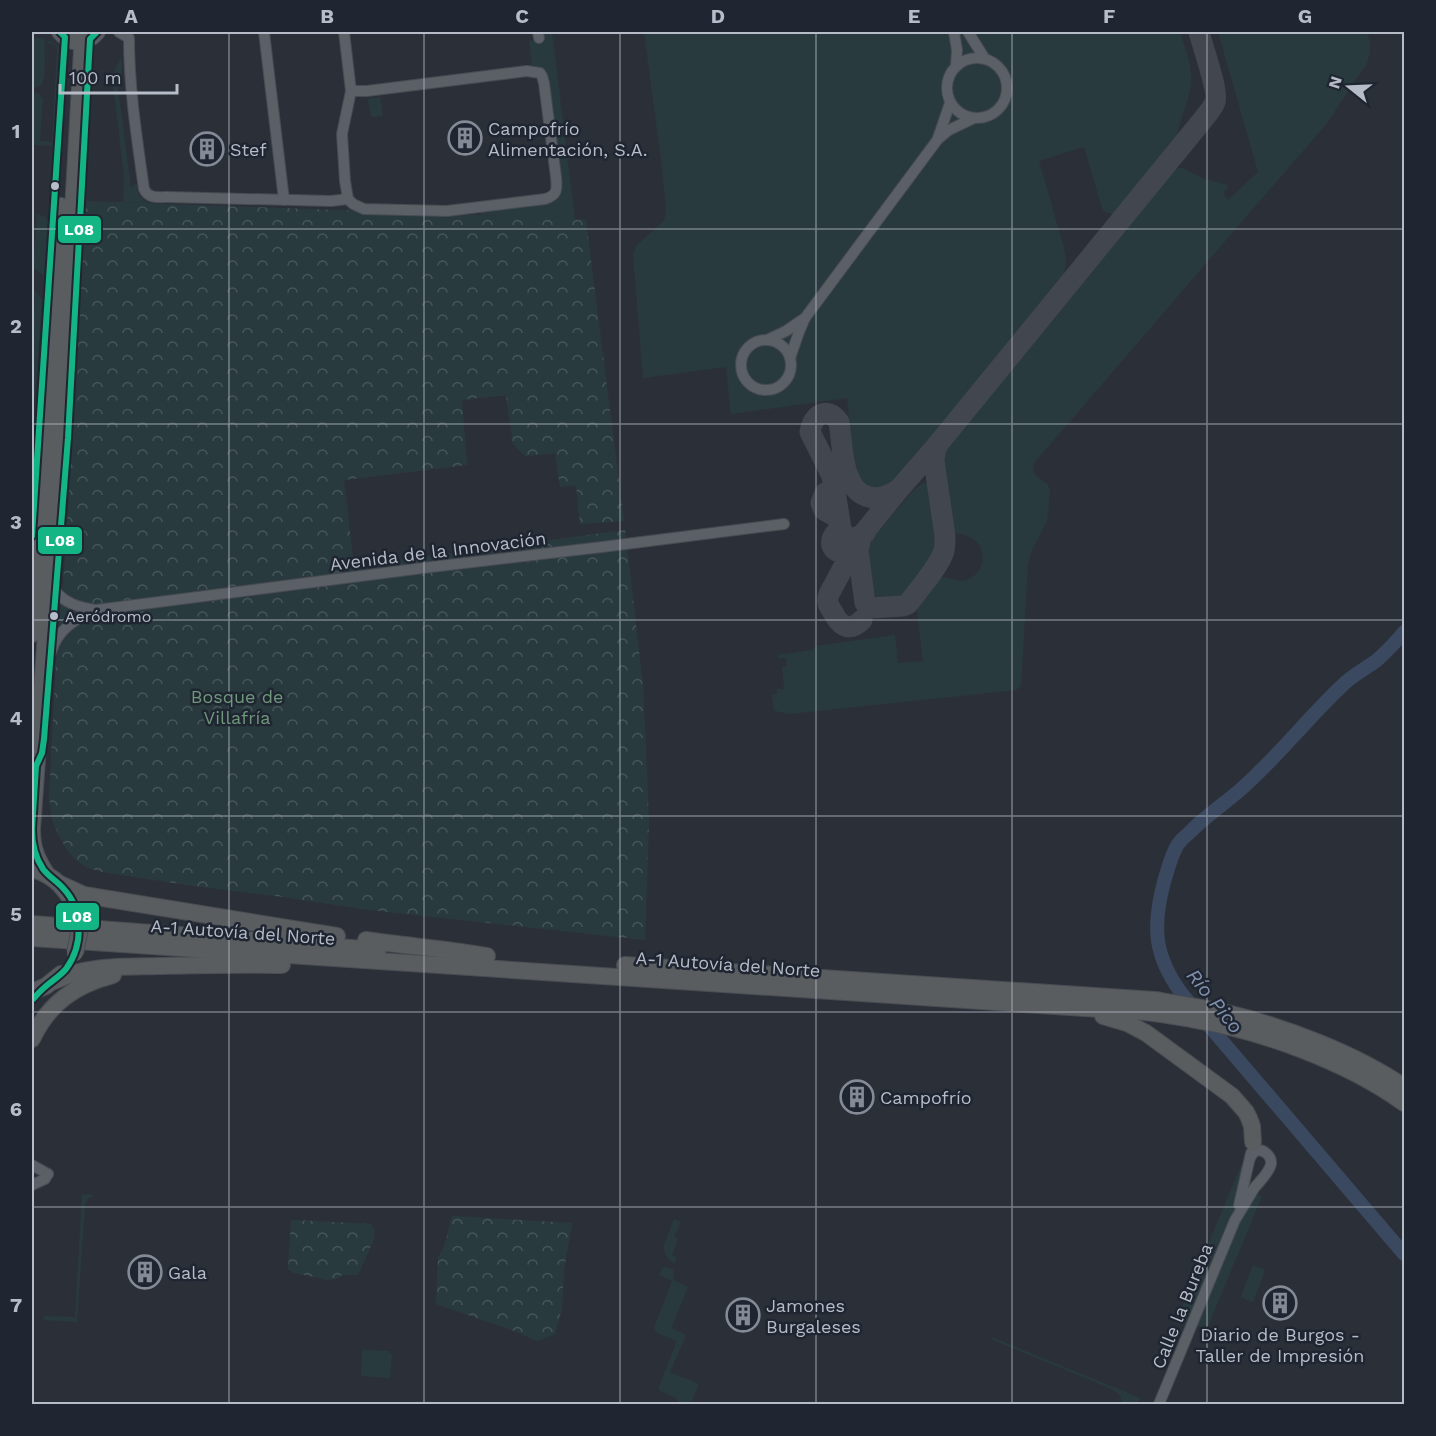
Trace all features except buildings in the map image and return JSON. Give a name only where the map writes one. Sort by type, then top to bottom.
[{"type":"highway","points":[[32,634],[80,35]]},
{"type":"highway","points":[[32,1000],[44,986],[67,968],[75,953],[80,933],[77,913],[69,896],[46,876],[36,858],[32,843],[32,829],[61,425],[80,35]]},
{"type":"highway","points":[[46,876],[84,895],[351,938],[487,956]]},
{"type":"highway","name":"A-1 Autovía del Norte","points":[[32,923],[375,950],[1155,1000],[1245,1018],[1310,1040],[1369,1066],[1404,1087]]},
{"type":"highway","name":"A-1 Autovía del Norte","points":[[32,938],[1121,1010],[1192,1019],[1271,1039],[1329,1061],[1377,1085],[1404,1103]]},
{"type":"highway","points":[[44,986],[67,974],[89,970],[221,964],[375,967],[488,974],[502,969]]},
{"type":"highway","points":[[32,1039],[43,1019],[58,1003],[73,990],[95,980],[120,973],[221,964]]},
{"type":"highway","points":[[915,996],[946,1004],[1104,1016],[1136,1027],[1191,1064],[1232,1096],[1246,1112],[1252,1126],[1251,1150]]},
{"type":"street","points":[[80,35],[112,32]]},
{"type":"street","points":[[119,32],[129,38],[128,62],[132,101],[144,189],[149,196],[340,201],[348,199]]},
{"type":"street","points":[[264,32],[284,200]]},
{"type":"street","points":[[344,32],[351,91],[342,134],[345,181],[348,199],[353,204],[364,209],[447,211],[545,199],[555,194],[557,183],[544,83],[540,73],[527,71],[367,91],[351,91]]},
{"type":"street","points":[[954,32],[957,50],[956,66]]},
{"type":"street","points":[[968,32],[985,59]]},
{"type":"street","points":[[985,59],[1001,69],[1007,88],[1005,98],[993,113],[984,117],[965,116],[950,103],[947,84],[950,74],[964,60],[985,59]]},
{"type":"street","points":[[938,139],[950,103]]},
{"type":"street","points":[[806,318],[786,331],[747,348],[743,355],[741,371],[750,385],[766,390],[782,385],[790,371],[790,358],[806,318],[938,139],[949,130],[974,118]]},
{"type":"street","points":[[767,340],[778,343],[790,358]]},
{"type":"street","name":"Avenida de la Innovación","points":[[51,652],[56,639],[66,627],[96,610],[784,524]]},
{"type":"street","name":"Avenida de la Innovación","points":[[55,591],[65,601],[79,607],[96,610]]},
{"type":"street","name":"Calle la Bureba","points":[[1159,1404],[1235,1220],[1251,1150],[1265,1152],[1270,1157],[1271,1164],[1235,1220]]},
{"type":"street","points":[[32,1165],[48,1174]]},
{"type":"street","points":[[32,1173],[48,1174]]},
{"type":"street","points":[[32,1185],[45,1179],[48,1174]]},
{"type":"green space","points":[[543,32],[552,32],[575,220],[481,215],[481,212],[552,202],[560,195],[539,68],[532,65],[529,41],[544,39]]},
{"type":"green space","points":[[644,32],[1180,32],[1189,63],[1191,83],[1177,138],[1115,215],[1103,211],[1084,147],[1039,161],[1064,248],[1066,262],[1064,275],[895,481],[886,486],[873,487],[861,478],[858,472],[847,398],[731,414],[726,367],[643,378],[633,253],[638,244],[664,221],[666,210]]},
{"type":"green space","points":[[1218,32],[1366,32],[1370,51],[1367,63],[1327,123],[1034,463],[1033,471],[1036,476],[1050,489],[1047,521],[1031,552],[1028,564],[1021,686],[1016,690],[789,714],[774,710],[772,695],[777,693],[777,689],[784,689],[782,667],[787,666],[786,658],[778,658],[778,655],[813,650],[815,646],[895,635],[898,663],[923,661],[917,611],[922,597],[939,577],[963,581],[973,577],[981,567],[983,555],[973,539],[955,533],[951,528],[942,458],[946,449],[1175,169],[1182,168],[1205,179],[1227,185],[1228,188],[1223,193],[1228,200],[1258,172]]},
{"type":"green space","points":[[32,38],[45,40],[45,70],[41,85],[32,88]]},
{"type":"green space","points":[[48,41],[56,44],[59,49],[53,146],[32,145],[32,92],[39,94],[43,99],[40,141],[52,142],[57,49]]},
{"type":"green space","points":[[121,58],[122,82],[118,88],[131,188],[137,183],[143,200],[149,203],[123,202],[124,176],[112,76]]},
{"type":"green space","points":[[380,97],[383,116],[371,117],[368,99]]},
{"type":"green space","name":"Bosque de Villafría","points":[[86,201],[586,220],[624,521],[580,524],[576,485],[560,487],[555,453],[525,456],[513,444],[506,395],[462,400],[467,465],[344,480],[354,566],[625,530],[643,685],[649,821],[645,940],[369,910],[102,872],[88,868],[67,850],[52,820],[49,796]]},
{"type":"green space","points":[[37,213],[48,221],[44,276],[33,267]]},
{"type":"green space","points":[[35,291],[42,299],[35,397],[32,403],[35,298],[33,294]]},
{"type":"green space","points":[[923,483],[929,485],[931,489],[938,540],[937,549],[904,596],[882,599],[877,597],[872,590],[868,556],[873,538],[911,493]]},
{"type":"green space","points":[[1243,1161],[1234,1211],[1187,1323],[1185,1325],[1175,1323]]},
{"type":"green space","points":[[82,1194],[94,1195],[85,1205],[77,1322],[44,1320],[45,1316],[75,1317]]},
{"type":"green space","points":[[1257,1195],[1262,1196],[1206,1331],[1197,1323],[1239,1221]]},
{"type":"green space","points":[[452,1216],[572,1223],[564,1270],[562,1308],[555,1334],[537,1341],[436,1304],[438,1257],[444,1247]]},
{"type":"green space","points":[[674,1219],[681,1222],[674,1237],[678,1239],[672,1255],[676,1257],[675,1263],[668,1259],[663,1248]]},
{"type":"green space","points":[[291,1221],[371,1224],[375,1232],[374,1239],[358,1275],[342,1275],[328,1280],[294,1273],[288,1269]]},
{"type":"green space","points":[[1253,1265],[1265,1270],[1253,1302],[1241,1297]]},
{"type":"green space","points":[[663,1267],[674,1269],[673,1280],[688,1287],[671,1328],[686,1335],[670,1372],[699,1384],[690,1404],[680,1404],[676,1398],[659,1390],[677,1341],[657,1333],[654,1328],[672,1281],[659,1275]]},
{"type":"green space","points":[[992,1337],[1140,1398],[1137,1404],[1122,1404],[1121,1397],[1114,1390],[993,1340]]},
{"type":"green space","points":[[363,1350],[389,1351],[392,1355],[390,1378],[361,1376]]},
{"type":"waterway","name":"Río Pico","points":[[1404,632],[1376,661],[1349,679],[1332,695],[1254,777],[1180,841],[1164,882],[1157,927],[1161,954],[1182,994],[1404,1254]]},
{"type":"taxiway","points":[[862,620],[854,626],[847,627],[835,616],[828,601],[829,594],[858,540],[1215,102],[1215,88],[1199,32]]},
{"type":"taxiway","points":[[865,533],[852,538],[841,530],[832,476],[810,432],[817,417],[825,413],[830,414],[839,422],[845,466],[853,486],[860,493],[878,498],[889,495],[900,488]]},
{"type":"taxiway","points":[[861,538],[858,551],[865,603],[869,608],[908,604],[933,571],[944,551],[945,536],[934,461],[938,444]]},
{"type":"taxiway","points":[[833,515],[824,510],[821,503],[825,493],[835,491],[841,529],[833,537],[832,545],[834,549],[841,552],[846,551],[858,541]]},
{"type":"transit line","name":"L08","points":[[32,536],[65,37],[60,32]]},
{"type":"transit line","name":"L08","points":[[32,829],[36,766],[42,753],[44,739],[68,438],[90,39],[97,32]]},
{"type":"transit line","name":"L08","points":[[32,830],[33,845],[38,860],[45,872],[70,897],[78,917],[79,928],[72,960],[66,969],[32,1000]]},
{"type":"place","name":"Campofrío Alimentación, S.A.","points":[[465,138]]},
{"type":"place","name":"Stef","points":[[207,149]]},
{"type":"place","name":"Aeródromo","points":[[54,616]]},
{"type":"place","name":"Campofrío","points":[[857,1097]]},
{"type":"place","name":"Gala","points":[[145,1272]]},
{"type":"place","name":"Diario de Burgos - Taller de Impresión","points":[[1280,1303]]},
{"type":"place","name":"Jamones Burgaleses","points":[[743,1315]]}]
